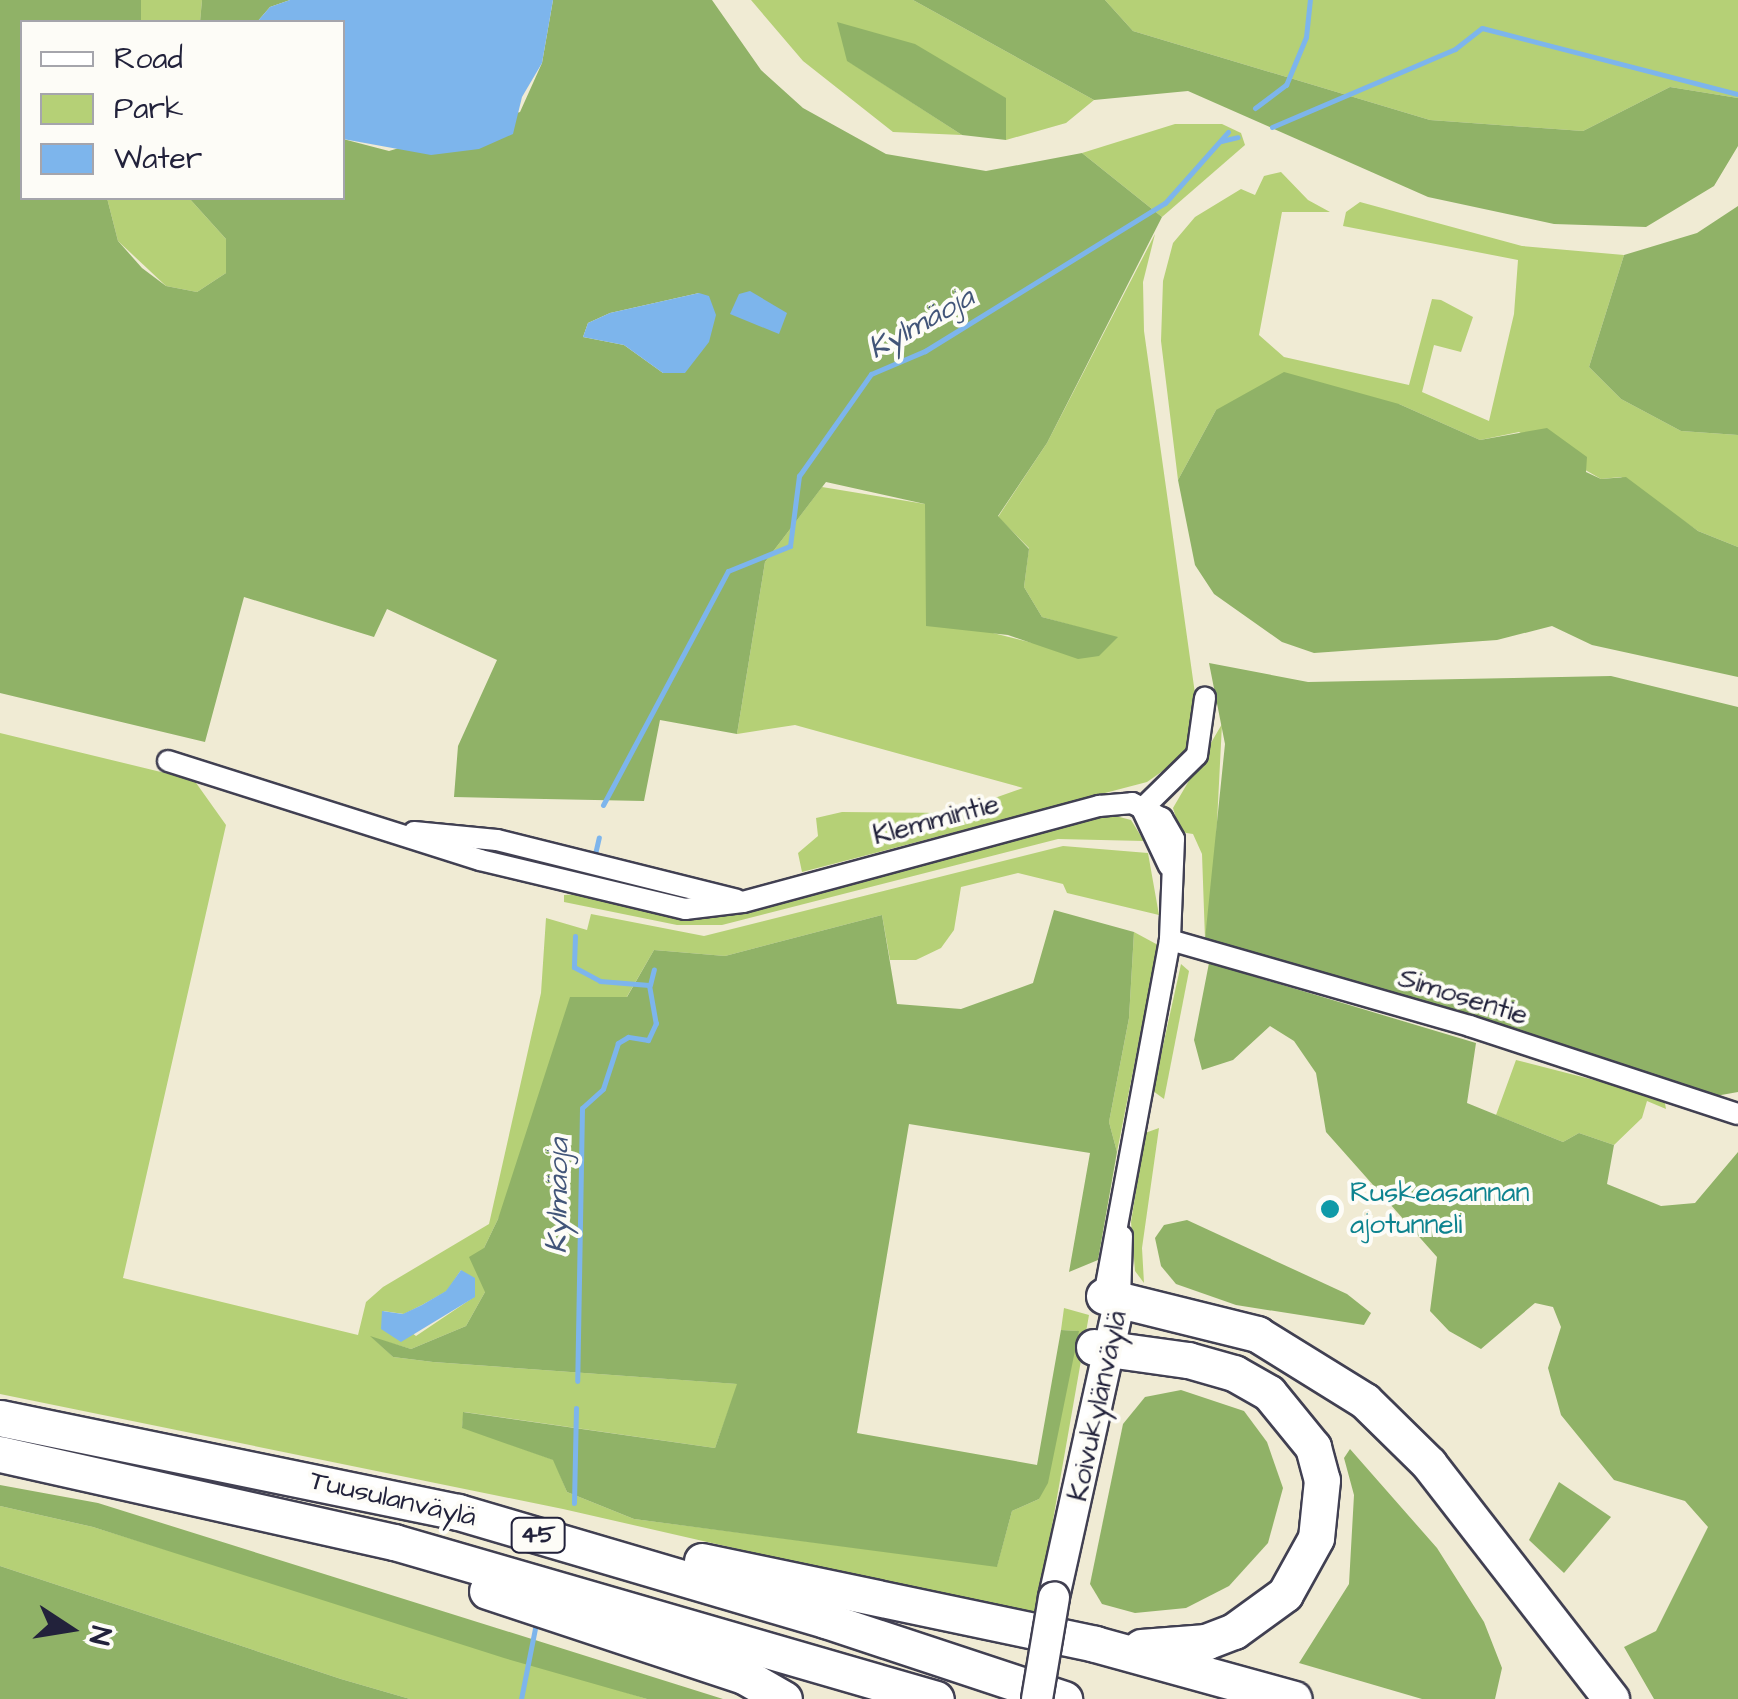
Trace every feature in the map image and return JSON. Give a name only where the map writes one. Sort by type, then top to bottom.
[{"type":"highway","points":[[1112,1297],[1257,1334],[1366,1401],[1428,1464],[1611,1699]]},
{"type":"highway","points":[[1095,1644],[1172,1648],[1234,1631],[1285,1594],[1304,1567],[1323,1509],[1313,1447],[1268,1393],[1188,1360],[1102,1348]]},
{"type":"highway","name":"Tuusulanväylä","points":[[0,1418],[458,1512],[825,1620],[1064,1699]]},
{"type":"highway","name":"Tuusulanväylä","points":[[0,1454],[196,1496],[610,1600],[936,1699]]},
{"type":"highway","points":[[196,1496],[811,1699]]},
{"type":"highway","points":[[458,1512],[1095,1644],[1294,1699]]},
{"type":"highway","points":[[744,1676],[784,1699]]},
{"type":"main road","name":"Koivukylänväylä","points":[[1037,1699],[1112,1297]]},
{"type":"street","points":[[1142,810],[1197,755],[1204,698]]},
{"type":"street","name":"Klemmintie","points":[[168,762],[407,832],[448,831],[497,840],[744,902],[1099,806],[1132,803],[1142,810]]},
{"type":"street","name":"Koivukylänväylä","points":[[1112,1297],[1119,1214],[1170,940],[1169,866],[1174,839],[1162,818],[1142,810]]},
{"type":"street","name":"Simosentie","points":[[1170,940],[1470,1026],[1738,1114]]},
{"type":"green space","points":[[0,0],[141,0],[141,20],[20,20],[20,200],[108,200],[118,241],[142,268],[166,286],[197,292],[226,273],[226,239],[191,200],[345,200],[345,140],[389,151],[520,112],[542,63],[553,0],[712,0],[761,70],[803,108],[886,154],[986,171],[1082,153],[1162,217],[1047,443],[998,516],[1029,549],[1024,587],[1042,617],[1118,637],[1099,656],[1078,659],[1008,635],[926,626],[925,504],[826,482],[765,562],[737,734],[660,720],[644,801],[454,797],[458,746],[497,660],[387,609],[374,637],[244,597],[205,742],[0,693]],"holes":[[[699,293],[663,373],[624,345],[583,337],[588,323],[610,313]]]},
{"type":"green space","points":[[141,0],[202,0],[200,20],[141,20]]},
{"type":"green space","points":[[202,0],[290,0],[270,7],[259,20],[200,20]]},
{"type":"green space","points":[[751,0],[913,0],[1094,100],[1066,123],[1006,140],[1005,98],[848,61],[962,135],[893,132],[803,61]]},
{"type":"green space","points":[[913,0],[1105,0],[1133,31],[1430,120],[1583,131],[1670,87],[1738,98],[1738,146],[1714,186],[1646,227],[1554,224],[1428,197],[1188,91],[1094,100]]},
{"type":"green space","points":[[1105,0],[1738,0],[1738,98],[1670,87],[1583,131],[1430,120],[1133,31]]},
{"type":"green space","points":[[837,22],[915,44],[1006,98],[1006,140],[962,135],[847,61]]},
{"type":"green space","points":[[1175,124],[1222,124],[1241,133],[1245,145],[1162,217],[1082,153]]},
{"type":"green space","points":[[1281,172],[1308,200],[1330,212],[1282,212],[1259,335],[1284,357],[1409,385],[1432,299],[1441,300],[1473,317],[1461,352],[1434,345],[1422,392],[1489,421],[1514,314],[1518,260],[1343,226],[1346,212],[1360,202],[1522,246],[1624,255],[1589,367],[1621,399],[1681,431],[1738,435],[1738,547],[1698,531],[1621,477],[1601,479],[1519,432],[1480,440],[1399,404],[1216,410],[1178,480],[1161,341],[1163,281],[1173,243],[1195,217],[1241,189],[1255,195],[1264,176]]},
{"type":"green space","points":[[108,200],[191,200],[226,239],[226,273],[197,292],[166,286],[118,241]]},
{"type":"green space","points":[[1738,206],[1738,435],[1681,431],[1621,399],[1589,367],[1624,255],[1697,233]]},
{"type":"green space","points":[[1155,234],[1143,282],[1144,331],[1198,715],[1190,752],[1147,782],[802,872],[798,853],[818,836],[816,818],[842,812],[952,813],[1023,788],[795,725],[737,734],[765,562],[822,487],[925,504],[985,631],[1033,643],[1117,638],[1042,617],[1024,587],[1029,548],[998,517],[1047,443]]},
{"type":"green space","points":[[1284,372],[1399,404],[1480,440],[1547,428],[1587,457],[1586,472],[1601,479],[1626,477],[1698,531],[1738,547],[1738,677],[1592,645],[1552,626],[1497,640],[1314,653],[1282,642],[1214,594],[1195,565],[1178,480],[1216,410]]},
{"type":"green space","points":[[1209,663],[1308,682],[1611,676],[1738,707],[1738,1092],[1710,1097],[1205,939],[1225,744]]},
{"type":"green space","points":[[1222,724],[1214,882],[1205,939],[1202,854],[1193,834],[1180,832],[1173,808]]},
{"type":"green space","points":[[0,733],[194,780],[226,825],[123,1278],[358,1335],[366,1302],[383,1287],[489,1224],[541,993],[546,918],[587,930],[591,914],[704,936],[1063,846],[1148,853],[1159,915],[1067,893],[1063,884],[1018,873],[961,887],[954,930],[941,948],[916,960],[890,960],[882,915],[725,956],[654,950],[498,1219],[484,1248],[485,1292],[466,1326],[411,1349],[373,1338],[393,1357],[738,1384],[715,1448],[464,1412],[462,1427],[554,1460],[567,1492],[634,1519],[997,1566],[1012,1511],[1039,1499],[1078,1331],[1061,1330],[1064,1308],[1089,1315],[1036,1617],[563,1509],[0,1394]],"holes":[[[461,1270],[474,1297],[416,1336],[383,1311],[404,1314],[422,1305],[447,1291]]]},
{"type":"green space","points":[[1108,814],[1131,820],[1144,841],[1058,839],[722,925],[677,925],[564,902],[564,895],[583,894],[689,918],[727,915]]},
{"type":"green space","points":[[1054,910],[1134,932],[1129,1018],[1109,1122],[1117,1152],[1098,1260],[1069,1272],[1090,1153],[909,1124],[857,1433],[1037,1465],[1061,1330],[1079,1331],[1048,1483],[1039,1499],[1012,1511],[997,1567],[634,1519],[567,1492],[553,1460],[462,1428],[463,1412],[715,1448],[737,1384],[393,1357],[370,1336],[411,1349],[466,1326],[485,1292],[469,1257],[484,1248],[498,1219],[570,997],[627,997],[654,950],[725,956],[882,915],[897,1004],[961,1009],[1033,983]]},
{"type":"green space","points":[[1134,932],[1158,945],[1117,1152],[1109,1122],[1129,1018]]},
{"type":"green space","points":[[1209,963],[1476,1043],[1467,1103],[1563,1142],[1579,1133],[1614,1145],[1607,1184],[1661,1206],[1695,1203],[1738,1152],[1738,1699],[1654,1699],[1624,1647],[1656,1631],[1708,1527],[1685,1501],[1614,1480],[1561,1415],[1548,1368],[1561,1327],[1553,1307],[1535,1303],[1481,1349],[1449,1331],[1430,1311],[1437,1257],[1326,1132],[1316,1073],[1294,1041],[1270,1026],[1233,1060],[1202,1070],[1194,1040]]},
{"type":"green space","points":[[1181,964],[1189,971],[1164,1099],[1153,1091]]},
{"type":"green space","points":[[1516,1060],[1664,1098],[1666,1109],[1647,1101],[1642,1118],[1614,1145],[1579,1133],[1563,1142],[1496,1115]]},
{"type":"green space","points":[[1159,1128],[1142,1248],[1144,1283],[1135,1271],[1131,1222],[1145,1133]]},
{"type":"green space","points":[[1187,1220],[1347,1294],[1371,1313],[1364,1325],[1236,1305],[1176,1284],[1161,1266],[1155,1238],[1164,1225]]},
{"type":"green space","points":[[1181,1390],[1244,1411],[1267,1442],[1283,1488],[1268,1543],[1229,1586],[1186,1608],[1135,1613],[1102,1604],[1090,1584],[1123,1424],[1145,1397]]},
{"type":"green space","points":[[1350,1449],[1437,1548],[1484,1622],[1502,1668],[1495,1699],[1422,1699],[1299,1663],[1349,1584],[1354,1495],[1344,1458]]},
{"type":"green space","points":[[1559,1482],[1611,1517],[1564,1573],[1529,1540]]},
{"type":"green space","points":[[0,1485],[98,1503],[723,1699],[647,1699],[504,1658],[93,1527],[0,1506]]},
{"type":"green space","points":[[0,1506],[93,1527],[647,1699],[410,1699],[341,1679],[0,1566]]},
{"type":"green space","points":[[0,1566],[341,1679],[410,1699],[0,1699]]},
{"type":"water","points":[[290,0],[553,0],[542,63],[522,97],[513,134],[479,149],[431,155],[345,139],[345,20],[259,20],[270,7]]},
{"type":"water","points":[[750,291],[787,313],[779,334],[730,314],[739,294]]},
{"type":"water","points":[[699,293],[709,296],[716,315],[709,342],[685,373],[663,373],[624,345],[583,337],[588,323],[610,313]]},
{"type":"water","points":[[461,1270],[475,1278],[475,1297],[401,1342],[381,1329],[382,1311],[403,1314],[422,1305],[446,1291]]},
{"type":"waterway","name":"Kylmäoja","points":[[1255,108],[1286,85],[1306,37],[1310,0]]},
{"type":"waterway","name":"Kylmäoja","points":[[1272,127],[1455,49],[1482,28],[1738,94]]},
{"type":"waterway","name":"Kylmäoja","points":[[603,805],[728,571],[790,546],[799,476],[871,374],[925,351],[1165,203],[1228,132]]},
{"type":"waterway","name":"Kylmäoja","points":[[1221,141],[1238,137]]},
{"type":"waterway","name":"Kylmäoja","points":[[595,854],[599,837]]},
{"type":"waterway","name":"Kylmäoja","points":[[575,936],[574,967],[600,981],[649,985],[656,1023],[648,1040],[628,1037],[618,1043],[603,1089],[582,1108],[577,1381]]},
{"type":"waterway","points":[[650,985],[654,969]]},
{"type":"waterway","name":"Kylmäoja","points":[[574,1503],[576,1408]]},
{"type":"waterway","name":"Kylmäoja","points":[[521,1699],[536,1623]]},
{"type":"place","name":"Ruskeasannan ajotunneli","points":[[1330,1209]]}]
